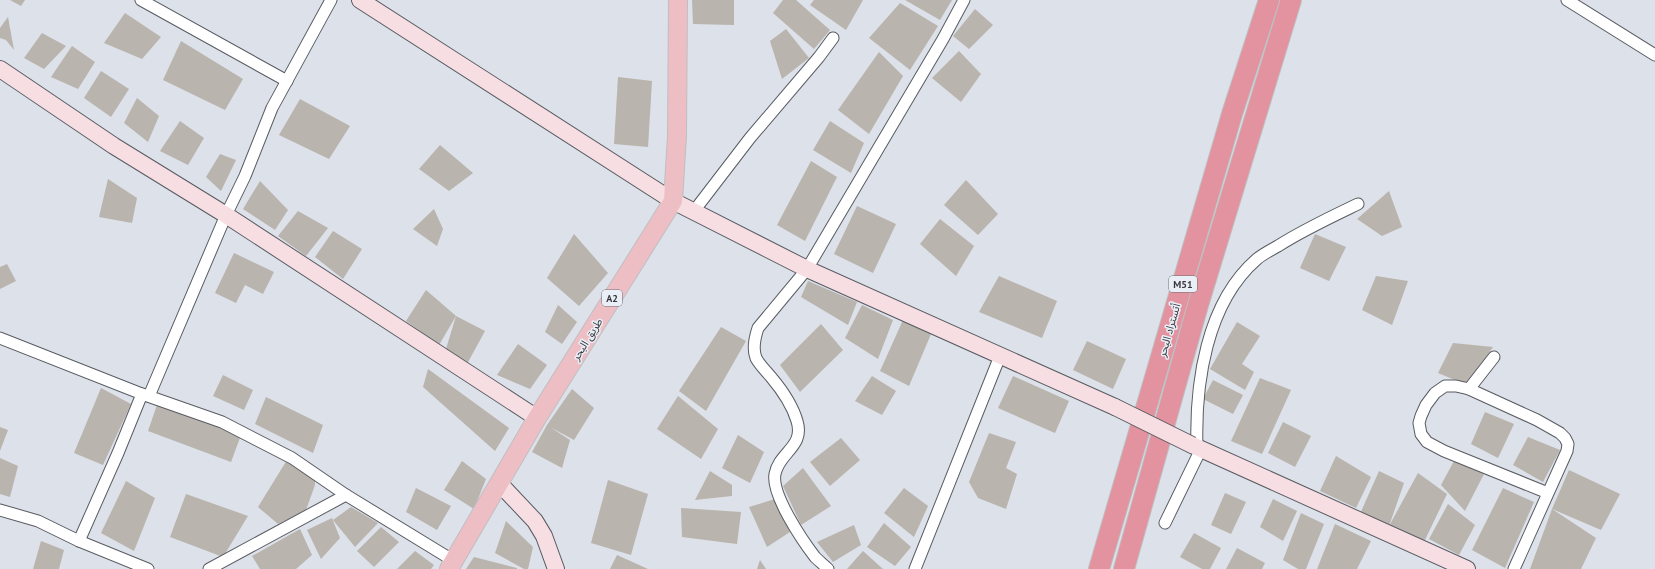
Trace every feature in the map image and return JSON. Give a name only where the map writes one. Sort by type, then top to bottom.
[{"type":"highway","name":"أتستراد البحر","points":[[1099,569],[1232,114],[1269,0]]},
{"type":"highway","name":"أتستراد البحر","points":[[1124,569],[1198,305],[1291,0]]},
{"type":"main road","points":[[360,0],[674,200],[694,211],[807,269],[1115,407],[1197,447],[1467,569]]},
{"type":"main road","name":"طريق البحر","points":[[451,565],[500,484],[537,418],[674,200],[677,136],[678,0]]},
{"type":"main road","points":[[0,69],[114,146],[226,215],[537,418]]},
{"type":"main road","points":[[500,484],[535,521],[544,536],[556,569]]},
{"type":"street","points":[[141,0],[287,81]]},
{"type":"street","points":[[79,541],[245,176],[272,108],[331,0]]},
{"type":"street","points":[[828,569],[816,558],[789,517],[774,485],[775,474],[779,463],[794,445],[798,437],[798,427],[797,420],[785,394],[756,358],[754,339],[758,328],[807,269],[943,39],[964,0]]},
{"type":"street","points":[[1567,0],[1655,55]]},
{"type":"street","points":[[694,211],[750,138],[819,57],[833,38]]},
{"type":"street","points":[[1165,523],[1197,447],[1197,398],[1202,369],[1211,336],[1229,290],[1242,274],[1258,259],[1313,226],[1358,204]]},
{"type":"street","points":[[0,338],[145,395],[222,422],[292,458],[451,565]]},
{"type":"street","points":[[915,569],[1000,356]]},
{"type":"street","points":[[1469,389],[1494,357]]},
{"type":"street","points":[[1514,569],[1567,451],[1568,444],[1560,433],[1537,420],[1469,389],[1456,386],[1444,386],[1435,393],[1426,405],[1419,423],[1421,434],[1427,442],[1444,451],[1548,493]]},
{"type":"street","points":[[209,569],[346,495]]},
{"type":"street","points":[[0,510],[38,521],[79,541],[148,569]]},
{"type":"building","points":[[10,0],[25,0],[21,6]]},
{"type":"building","points":[[692,0],[734,0],[734,25],[693,24]]},
{"type":"building","points":[[783,0],[796,0],[830,30],[814,49],[773,13]]},
{"type":"building","points":[[814,0],[863,0],[846,30],[810,5]]},
{"type":"building","points":[[905,0],[952,0],[940,20]]},
{"type":"building","points":[[900,3],[938,26],[910,70],[869,38]]},
{"type":"building","points":[[975,9],[993,25],[969,49],[953,36]]},
{"type":"building","points":[[125,13],[161,37],[142,59],[104,43]]},
{"type":"building","points":[[8,17],[14,50],[6,40],[0,38],[0,28]]},
{"type":"building","points":[[786,29],[809,58],[782,79],[770,41]]},
{"type":"building","points":[[42,33],[66,46],[44,69],[24,58]]},
{"type":"building","points":[[181,41],[243,79],[225,110],[163,80]]},
{"type":"building","points":[[72,46],[95,62],[78,89],[51,77]]},
{"type":"building","points":[[959,51],[981,74],[961,102],[932,78]]},
{"type":"building","points":[[879,52],[903,76],[869,134],[838,110]]},
{"type":"building","points":[[101,71],[129,89],[111,117],[84,98]]},
{"type":"building","points":[[618,77],[652,81],[648,147],[614,144]]},
{"type":"building","points":[[137,98],[159,116],[148,142],[124,123]]},
{"type":"building","points":[[300,99],[350,126],[329,159],[279,135]]},
{"type":"building","points":[[180,121],[204,138],[188,165],[160,151]]},
{"type":"building","points":[[830,121],[864,143],[851,173],[813,150]]},
{"type":"building","points":[[440,145],[473,173],[449,191],[419,169]]},
{"type":"building","points":[[220,154],[236,160],[221,191],[206,177]]},
{"type":"building","points":[[811,161],[837,177],[805,241],[777,225]]},
{"type":"building","points":[[108,179],[137,198],[132,223],[99,217]]},
{"type":"building","points":[[966,180],[998,214],[978,235],[944,205]]},
{"type":"building","points":[[260,181],[288,210],[275,230],[243,209]]},
{"type":"building","points":[[1389,191],[1402,227],[1382,236],[1357,219]]},
{"type":"building","points":[[857,206],[896,224],[873,273],[834,254]]},
{"type":"building","points":[[434,209],[443,229],[437,246],[413,229]]},
{"type":"building","points":[[298,211],[328,228],[306,256],[278,236]]},
{"type":"building","points":[[940,219],[974,246],[956,276],[920,244]]},
{"type":"building","points":[[333,231],[362,249],[343,279],[315,257]]},
{"type":"building","points":[[574,234],[608,273],[579,306],[547,278]]},
{"type":"building","points":[[1315,234],[1346,247],[1329,281],[1300,268]]},
{"type":"building","points":[[234,253],[274,272],[263,294],[245,285],[236,303],[215,293]]},
{"type":"building","points":[[7,264],[16,281],[0,289],[0,267]]},
{"type":"building","points":[[999,276],[1057,301],[1042,338],[979,312]]},
{"type":"building","points":[[1376,276],[1408,281],[1392,325],[1362,310]]},
{"type":"building","points":[[808,281],[857,302],[848,325],[801,297]]},
{"type":"building","points":[[426,290],[456,316],[439,345],[406,321]]},
{"type":"building","points":[[558,305],[577,322],[562,344],[545,332]]},
{"type":"building","points":[[862,305],[893,320],[878,359],[845,338]]},
{"type":"building","points":[[456,316],[485,331],[467,364],[446,349]]},
{"type":"building","points":[[903,320],[931,334],[909,386],[880,371]]},
{"type":"building","points":[[1237,322],[1260,336],[1242,364],[1254,372],[1245,390],[1210,369]]},
{"type":"building","points":[[821,324],[843,350],[800,392],[780,365]]},
{"type":"building","points":[[721,327],[746,341],[706,411],[679,391]]},
{"type":"building","points":[[1087,341],[1126,359],[1113,389],[1073,370]]},
{"type":"building","points":[[1453,343],[1493,347],[1467,385],[1438,373]]},
{"type":"building","points":[[518,344],[547,365],[530,389],[497,375]]},
{"type":"building","points":[[428,369],[509,428],[495,451],[423,387]]},
{"type":"building","points":[[223,375],[253,390],[244,410],[213,396]]},
{"type":"building","points":[[872,376],[896,391],[882,415],[855,401]]},
{"type":"building","points":[[1013,376],[1069,401],[1055,433],[998,408]]},
{"type":"building","points":[[1260,378],[1291,390],[1262,454],[1231,441]]},
{"type":"building","points":[[1213,380],[1243,395],[1233,414],[1203,399]]},
{"type":"building","points":[[101,388],[131,404],[103,465],[74,453]]},
{"type":"building","points":[[572,389],[594,408],[574,440],[550,427],[570,440],[562,468],[532,452],[547,425]]},
{"type":"building","points":[[678,396],[718,429],[701,459],[657,429]]},
{"type":"building","points":[[266,397],[323,425],[313,453],[255,424]]},
{"type":"building","points":[[158,402],[241,435],[231,462],[148,431]]},
{"type":"building","points":[[1485,412],[1514,424],[1498,458],[1471,444]]},
{"type":"building","points":[[1283,422],[1311,436],[1295,467],[1268,453]]},
{"type":"building","points":[[0,427],[8,430],[0,451]]},
{"type":"building","points":[[989,433],[1016,442],[1006,468],[1017,474],[1006,509],[978,498],[969,482]]},
{"type":"building","points":[[738,435],[764,452],[750,483],[722,468]]},
{"type":"building","points":[[1528,437],[1560,450],[1543,482],[1513,465]]},
{"type":"building","points":[[841,438],[860,460],[830,486],[810,462]]},
{"type":"building","points":[[1336,456],[1371,477],[1356,508],[1320,491]]},
{"type":"building","points":[[0,458],[18,466],[10,497],[0,494]]},
{"type":"building","points":[[287,460],[315,478],[315,485],[306,510],[278,524],[258,507]]},
{"type":"building","points":[[462,461],[486,479],[474,509],[444,490]]},
{"type":"building","points":[[1454,461],[1484,474],[1465,511],[1441,485]]},
{"type":"building","points":[[803,468],[831,506],[801,525],[783,486]]},
{"type":"building","points":[[1569,470],[1620,494],[1601,530],[1552,509]]},
{"type":"building","points":[[710,471],[732,485],[732,496],[695,500]]},
{"type":"building","points":[[1379,471],[1404,483],[1389,526],[1418,473],[1447,494],[1423,544],[1360,514]]},
{"type":"building","points":[[608,480],[648,494],[631,555],[591,543]]},
{"type":"building","points":[[126,481],[155,498],[134,551],[101,533]]},
{"type":"building","points":[[416,488],[451,506],[437,530],[406,512]]},
{"type":"building","points":[[904,488],[928,506],[914,537],[884,513]]},
{"type":"building","points":[[1503,488],[1534,502],[1505,568],[1472,550]]},
{"type":"building","points":[[1225,493],[1246,502],[1231,534],[1211,525]]},
{"type":"building","points":[[186,494],[248,516],[223,557],[170,537]]},
{"type":"building","points":[[775,499],[790,532],[767,547],[749,507]]},
{"type":"building","points":[[1273,499],[1297,511],[1283,541],[1260,527]]},
{"type":"building","points":[[1448,504],[1475,525],[1459,555],[1429,539]]},
{"type":"building","points":[[351,507],[378,523],[355,547],[333,520]]},
{"type":"building","points":[[681,508],[741,512],[737,544],[682,537]]},
{"type":"building","points":[[1552,509],[1596,538],[1581,569],[1530,569]]},
{"type":"building","points":[[1301,513],[1324,524],[1306,569],[1298,569],[1283,560]]},
{"type":"building","points":[[332,518],[340,538],[321,559],[307,530]]},
{"type":"building","points":[[506,521],[533,547],[528,569],[524,569],[495,553]]},
{"type":"building","points":[[884,523],[911,547],[895,566],[867,547]]},
{"type":"building","points":[[1335,524],[1371,541],[1357,569],[1317,569]]},
{"type":"building","points":[[854,525],[861,545],[833,562],[817,542]]},
{"type":"building","points":[[381,527],[399,542],[374,567],[357,551]]},
{"type":"building","points":[[300,529],[312,555],[296,569],[260,569],[252,556]]},
{"type":"building","points":[[1194,533],[1221,548],[1210,569],[1202,569],[1180,557]]},
{"type":"building","points":[[41,541],[64,550],[59,569],[33,569]]},
{"type":"building","points":[[1237,548],[1265,563],[1262,569],[1226,569]]},
{"type":"building","points":[[415,551],[434,565],[431,569],[397,569]]},
{"type":"building","points":[[863,551],[883,569],[847,569]]},
{"type":"building","points":[[617,555],[648,569],[610,569]]},
{"type":"building","points":[[474,557],[517,568],[517,569],[466,569]]},
{"type":"building","points":[[760,560],[766,569],[757,569]]}]
